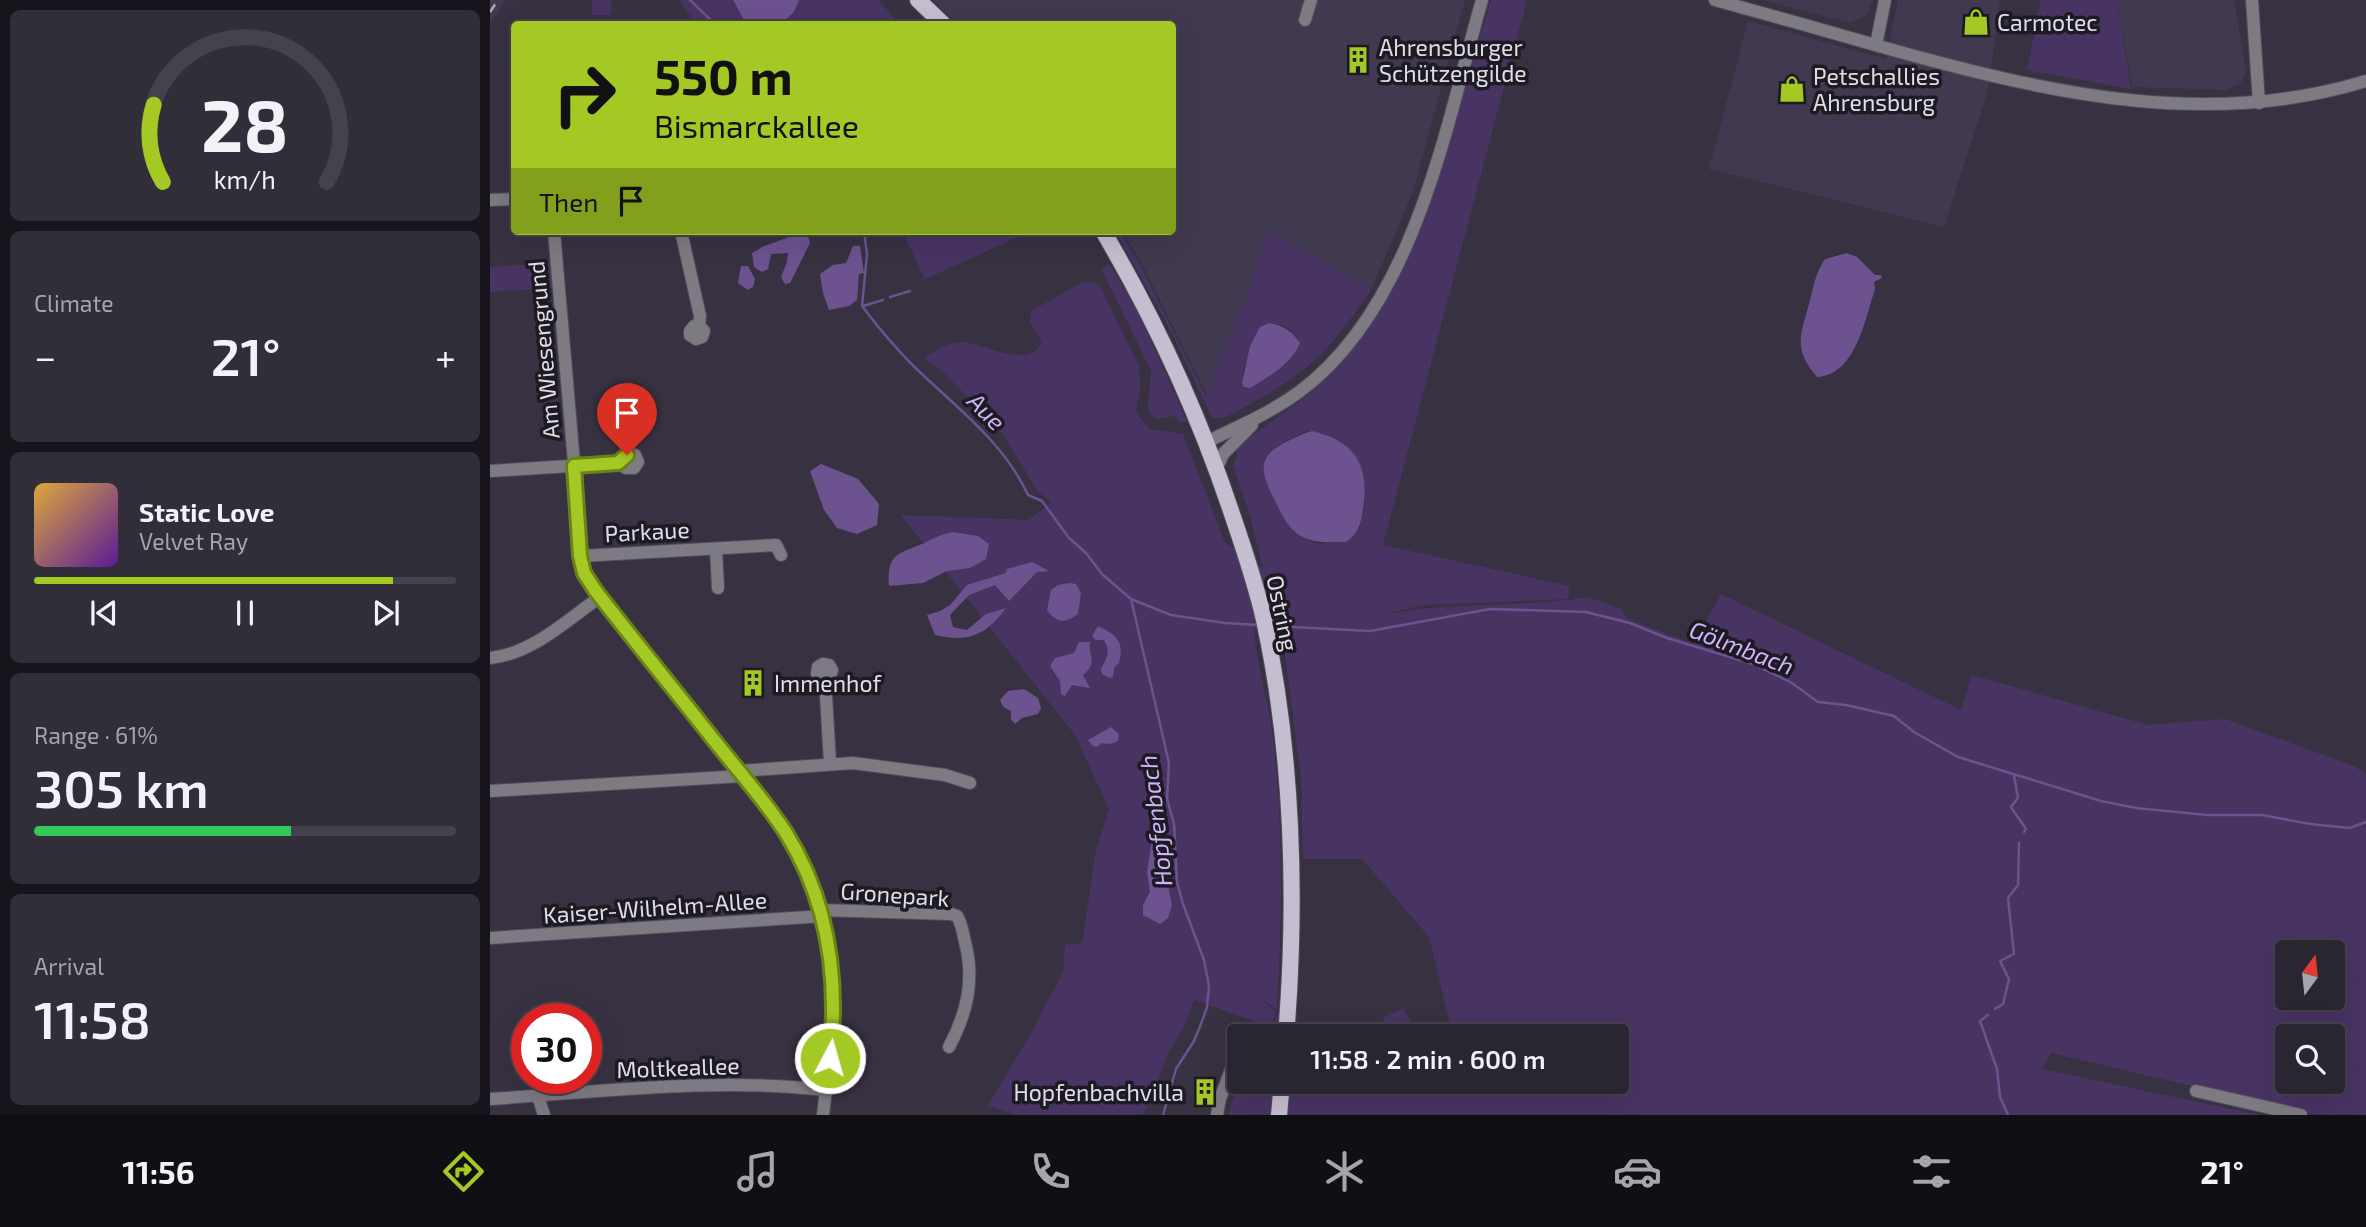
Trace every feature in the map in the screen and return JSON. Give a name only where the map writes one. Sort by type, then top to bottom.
[{"type":"main road","points":[[918,0],[940,21]]},
{"type":"main road","name":"Ostring","points":[[1105,235],[1158,330],[1217,468],[1264,621],[1285,758],[1290,830],[1290,956],[1287,1024]]},
{"type":"main road","points":[[1279,1115],[1281,1094]]},
{"type":"street","points":[[1206,442],[1260,417],[1299,392],[1338,357],[1372,309],[1402,256],[1420,215],[1482,0]]},
{"type":"street","points":[[1715,0],[2015,82],[2078,94],[2188,105],[2259,103],[2315,94],[2366,81]]},
{"type":"street","points":[[1876,45],[1885,0]]},
{"type":"street","points":[[2252,0],[2259,103]]},
{"type":"street","points":[[1305,20],[1310,1]]},
{"type":"street","points":[[490,200],[511,199]]},
{"type":"street","name":"Am Wiesengrund","points":[[554,235],[580,556],[587,578],[600,597],[776,819],[794,846],[808,876],[822,913],[831,954],[834,1003],[823,1115]]},
{"type":"street","points":[[682,235],[701,316],[699,326]]},
{"type":"street","points":[[1217,468],[1223,454],[1260,417]]},
{"type":"street","points":[[1206,442],[1218,446],[1232,444]]},
{"type":"street","points":[[490,471],[618,463]]},
{"type":"street","name":"Parkaue","points":[[580,556],[776,545],[781,555]]},
{"type":"street","name":"Parkaue","points":[[716,549],[718,588]]},
{"type":"street","points":[[490,657],[506,655],[528,647],[600,597]]},
{"type":"street","points":[[825,678],[831,763]]},
{"type":"street","points":[[490,791],[741,774],[831,763],[874,765],[945,775],[970,783]]},
{"type":"street","name":"Kaiser-Wilhelm-Allee","points":[[490,938],[822,913]]},
{"type":"street","name":"Gronepark","points":[[822,913],[957,916],[968,952],[970,983],[963,1018],[949,1047]]},
{"type":"street","points":[[1217,1115],[1227,1080]]},
{"type":"street","name":"Moltkeallee","points":[[490,1098],[716,1085],[826,1090]]},
{"type":"street","points":[[2196,1091],[2301,1115]]},
{"type":"street","points":[[538,1096],[544,1115]]},
{"type":"shaded area","points":[[490,0],[506,0],[490,24]]},
{"type":"shaded area","points":[[592,0],[611,0],[611,15],[592,15]]},
{"type":"shaded area","points":[[679,0],[733,0],[744,21],[694,21]]},
{"type":"shaded area","points":[[733,0],[799,0],[794,12],[784,21],[744,21]]},
{"type":"shaded area","points":[[799,0],[878,0],[897,21],[784,21],[794,12]]},
{"type":"shaded area","points":[[933,0],[1465,0],[1413,192],[1372,288],[1267,231],[1247,296],[1207,395],[1140,260],[1124,235],[1176,235],[1176,21],[954,21]]},
{"type":"shaded area","points":[[1491,0],[1527,0],[1383,545],[1570,586],[1568,600],[1588,597],[1621,609],[1628,619],[1694,644],[1721,594],[1961,710],[1972,675],[2148,725],[2225,719],[2354,766],[2366,774],[2366,1115],[2316,1115],[2051,1053],[2042,1069],[2260,1115],[1228,1115],[1234,1094],[1629,1094],[1629,1024],[1450,1024],[1429,937],[1362,859],[1303,859],[1301,777],[1282,632],[1254,629],[1272,730],[1279,800],[1281,904],[1277,1009],[1254,995],[1276,1011],[1272,1024],[1262,1024],[1194,1000],[1185,1025],[1168,1053],[1143,1115],[1017,1115],[987,1106],[1027,1041],[1063,972],[1065,945],[1082,943],[1096,850],[1109,809],[1075,735],[901,515],[1028,520],[1052,502],[1038,492],[1003,434],[942,371],[924,358],[955,342],[1027,355],[1036,350],[1042,341],[1030,322],[1031,311],[1081,283],[1092,282],[1100,286],[1138,364],[1141,386],[1136,409],[1139,417],[1150,429],[1183,434],[1225,543],[1263,568],[1233,465],[1237,455],[1235,448],[1307,396],[1341,361],[1404,264],[1435,187]],"holes":[[[1312,431],[1344,445],[1361,467],[1364,481],[1363,512],[1359,530],[1334,542],[1321,544],[1310,541],[1291,526],[1266,482],[1276,447],[1301,433]],[[1568,599],[1427,608],[1386,614],[1423,605]]]},
{"type":"shaded area","points":[[1763,0],[1873,0],[1866,16],[1850,23]]},
{"type":"shaded area","points":[[1898,0],[2000,0],[1988,90],[1944,227],[1709,169],[1748,21],[1886,59]]},
{"type":"shaded area","points":[[2041,0],[2117,0],[2131,89],[2027,70]]},
{"type":"shaded area","points":[[2117,0],[2234,0],[2246,70],[2241,83],[2226,90],[2132,87]]},
{"type":"shaded area","points":[[1267,231],[1372,288],[1333,341],[1307,367],[1238,411],[1228,416],[1212,418],[1170,329],[1117,235],[1122,235],[1139,263],[1206,396],[1247,296]],"holes":[[[1269,323],[1280,324],[1292,331],[1242,383],[1245,363]]]},
{"type":"shaded area","points":[[794,235],[809,238],[810,243],[790,283],[785,284],[781,277],[788,253],[771,254],[768,269],[762,272],[754,267],[752,253]]},
{"type":"shaded area","points":[[904,235],[1023,235],[925,279]]},
{"type":"shaded area","points":[[853,246],[860,246],[864,273],[859,274],[857,300],[849,306],[829,310],[820,274],[833,265],[846,263]]},
{"type":"shaded area","points":[[1847,253],[1857,257],[1875,275],[1881,275],[1882,278],[1874,282],[1875,289],[1863,330],[1850,356],[1841,367],[1830,374],[1817,377],[1801,348],[1804,322],[1816,278],[1825,259]]},
{"type":"shaded area","points":[[550,263],[552,288],[490,292],[490,267]]},
{"type":"shaded area","points":[[1109,264],[1135,305],[1187,421],[1180,423],[1175,416],[1158,419],[1151,415],[1148,408],[1151,371],[1102,270]]},
{"type":"shaded area","points":[[741,266],[748,266],[755,279],[753,287],[748,290],[738,283]]},
{"type":"shaded area","points":[[1269,323],[1287,329],[1300,343],[1291,358],[1279,369],[1250,388],[1244,387],[1242,383],[1250,346],[1260,327]]},
{"type":"shaded area","points":[[1312,431],[1327,435],[1349,448],[1361,468],[1365,493],[1361,519],[1357,531],[1346,542],[1316,541],[1299,535],[1284,518],[1267,483],[1265,462],[1273,450]]},
{"type":"shaded area","points":[[821,464],[858,479],[879,504],[877,525],[857,534],[837,528],[824,510],[810,471]]},
{"type":"shaded area","points":[[953,532],[978,536],[989,544],[986,559],[970,568],[947,571],[923,583],[889,586],[890,568],[895,557]]},
{"type":"shaded area","points":[[1032,562],[1049,571],[1037,572],[1009,601],[995,585],[969,595],[950,615],[953,627],[967,630],[986,614],[1006,608],[984,631],[958,638],[935,635],[927,615],[950,605],[967,585]]},
{"type":"shaded area","points":[[1076,584],[1081,593],[1078,614],[1069,619],[1057,620],[1047,610],[1051,590],[1058,585]]},
{"type":"shaded area","points":[[1098,626],[1110,632],[1120,644],[1119,663],[1110,678],[1102,674],[1101,669],[1107,654],[1106,644],[1104,640],[1096,640],[1092,636]]},
{"type":"shaded area","points":[[1079,642],[1090,642],[1092,663],[1083,675],[1090,688],[1072,685],[1065,696],[1061,694],[1060,681],[1050,666],[1055,658],[1074,653]]},
{"type":"shaded area","points":[[1024,689],[1038,698],[1041,708],[1038,714],[1022,718],[1015,724],[1011,719],[1011,711],[1003,707],[1000,700],[1008,691]]},
{"type":"shaded area","points":[[1111,727],[1119,734],[1118,741],[1102,743],[1097,747],[1088,740]]},
{"type":"shaded area","points":[[1153,832],[1162,834],[1164,866],[1172,905],[1168,918],[1160,924],[1143,915],[1143,905],[1150,892],[1147,873]]},
{"type":"shaded area","points":[[1404,1008],[1411,1024],[1386,1024],[1383,1018]]},
{"type":"shaded area","points":[[1278,1012],[1298,1024],[1274,1024]]},
{"type":"waterway","name":"Aue","points":[[690,0],[712,21]]},
{"type":"waterway","name":"Aue","points":[[865,235],[867,254],[862,306],[906,359],[995,445],[1028,495],[1042,501],[1069,538],[1086,553],[1102,574],[1131,599],[1171,615],[1259,625]]},
{"type":"waterway","points":[[890,297],[910,291]]},
{"type":"waterway","points":[[863,306],[883,300]]},
{"type":"waterway","name":"Hopfenbach","points":[[1131,599],[1169,763],[1167,799],[1174,824],[1177,882],[1204,960],[1209,986],[1207,1007],[1201,1024],[1194,1041],[1176,1069],[1163,1115]]},
{"type":"waterway","name":"Gölmbach","points":[[1273,626],[1370,631],[1490,609],[1586,612],[1630,623],[1667,638],[1753,664],[1792,683],[1818,702],[1846,705],[1894,716],[1914,732],[1958,757],[2101,801],[2136,808],[2207,815],[2262,815],[2350,828],[2366,822]]},
{"type":"waterway","points":[[2014,775],[2018,798],[2011,807],[2026,829],[2024,832]]},
{"type":"waterway","points":[[1995,1009],[2003,1004],[2009,979],[2000,961],[2014,954],[2008,898],[2018,885],[2019,843]]},
{"type":"waterway","points":[[1988,1015],[1980,1021],[1997,1069],[2000,1097],[2008,1115]]},
{"type":"railway","points":[[490,12],[498,0]]},
{"type":"place","name":"Carmotec","points":[[1976,22]]},
{"type":"place","name":"Ahrensburger Schützengilde","points":[[1358,60]]},
{"type":"place","name":"Petschallies Ahrensburg","points":[[1792,89]]},
{"type":"place","name":"Immenhof","points":[[753,683]]},
{"type":"place","name":"Hopfenbachvilla","points":[[1205,1092]]},
{"type":"route","points":[[627,455],[618,463],[574,466],[581,562],[595,590],[776,819],[802,861],[820,906],[831,954],[834,1020],[830,1058]]}]
